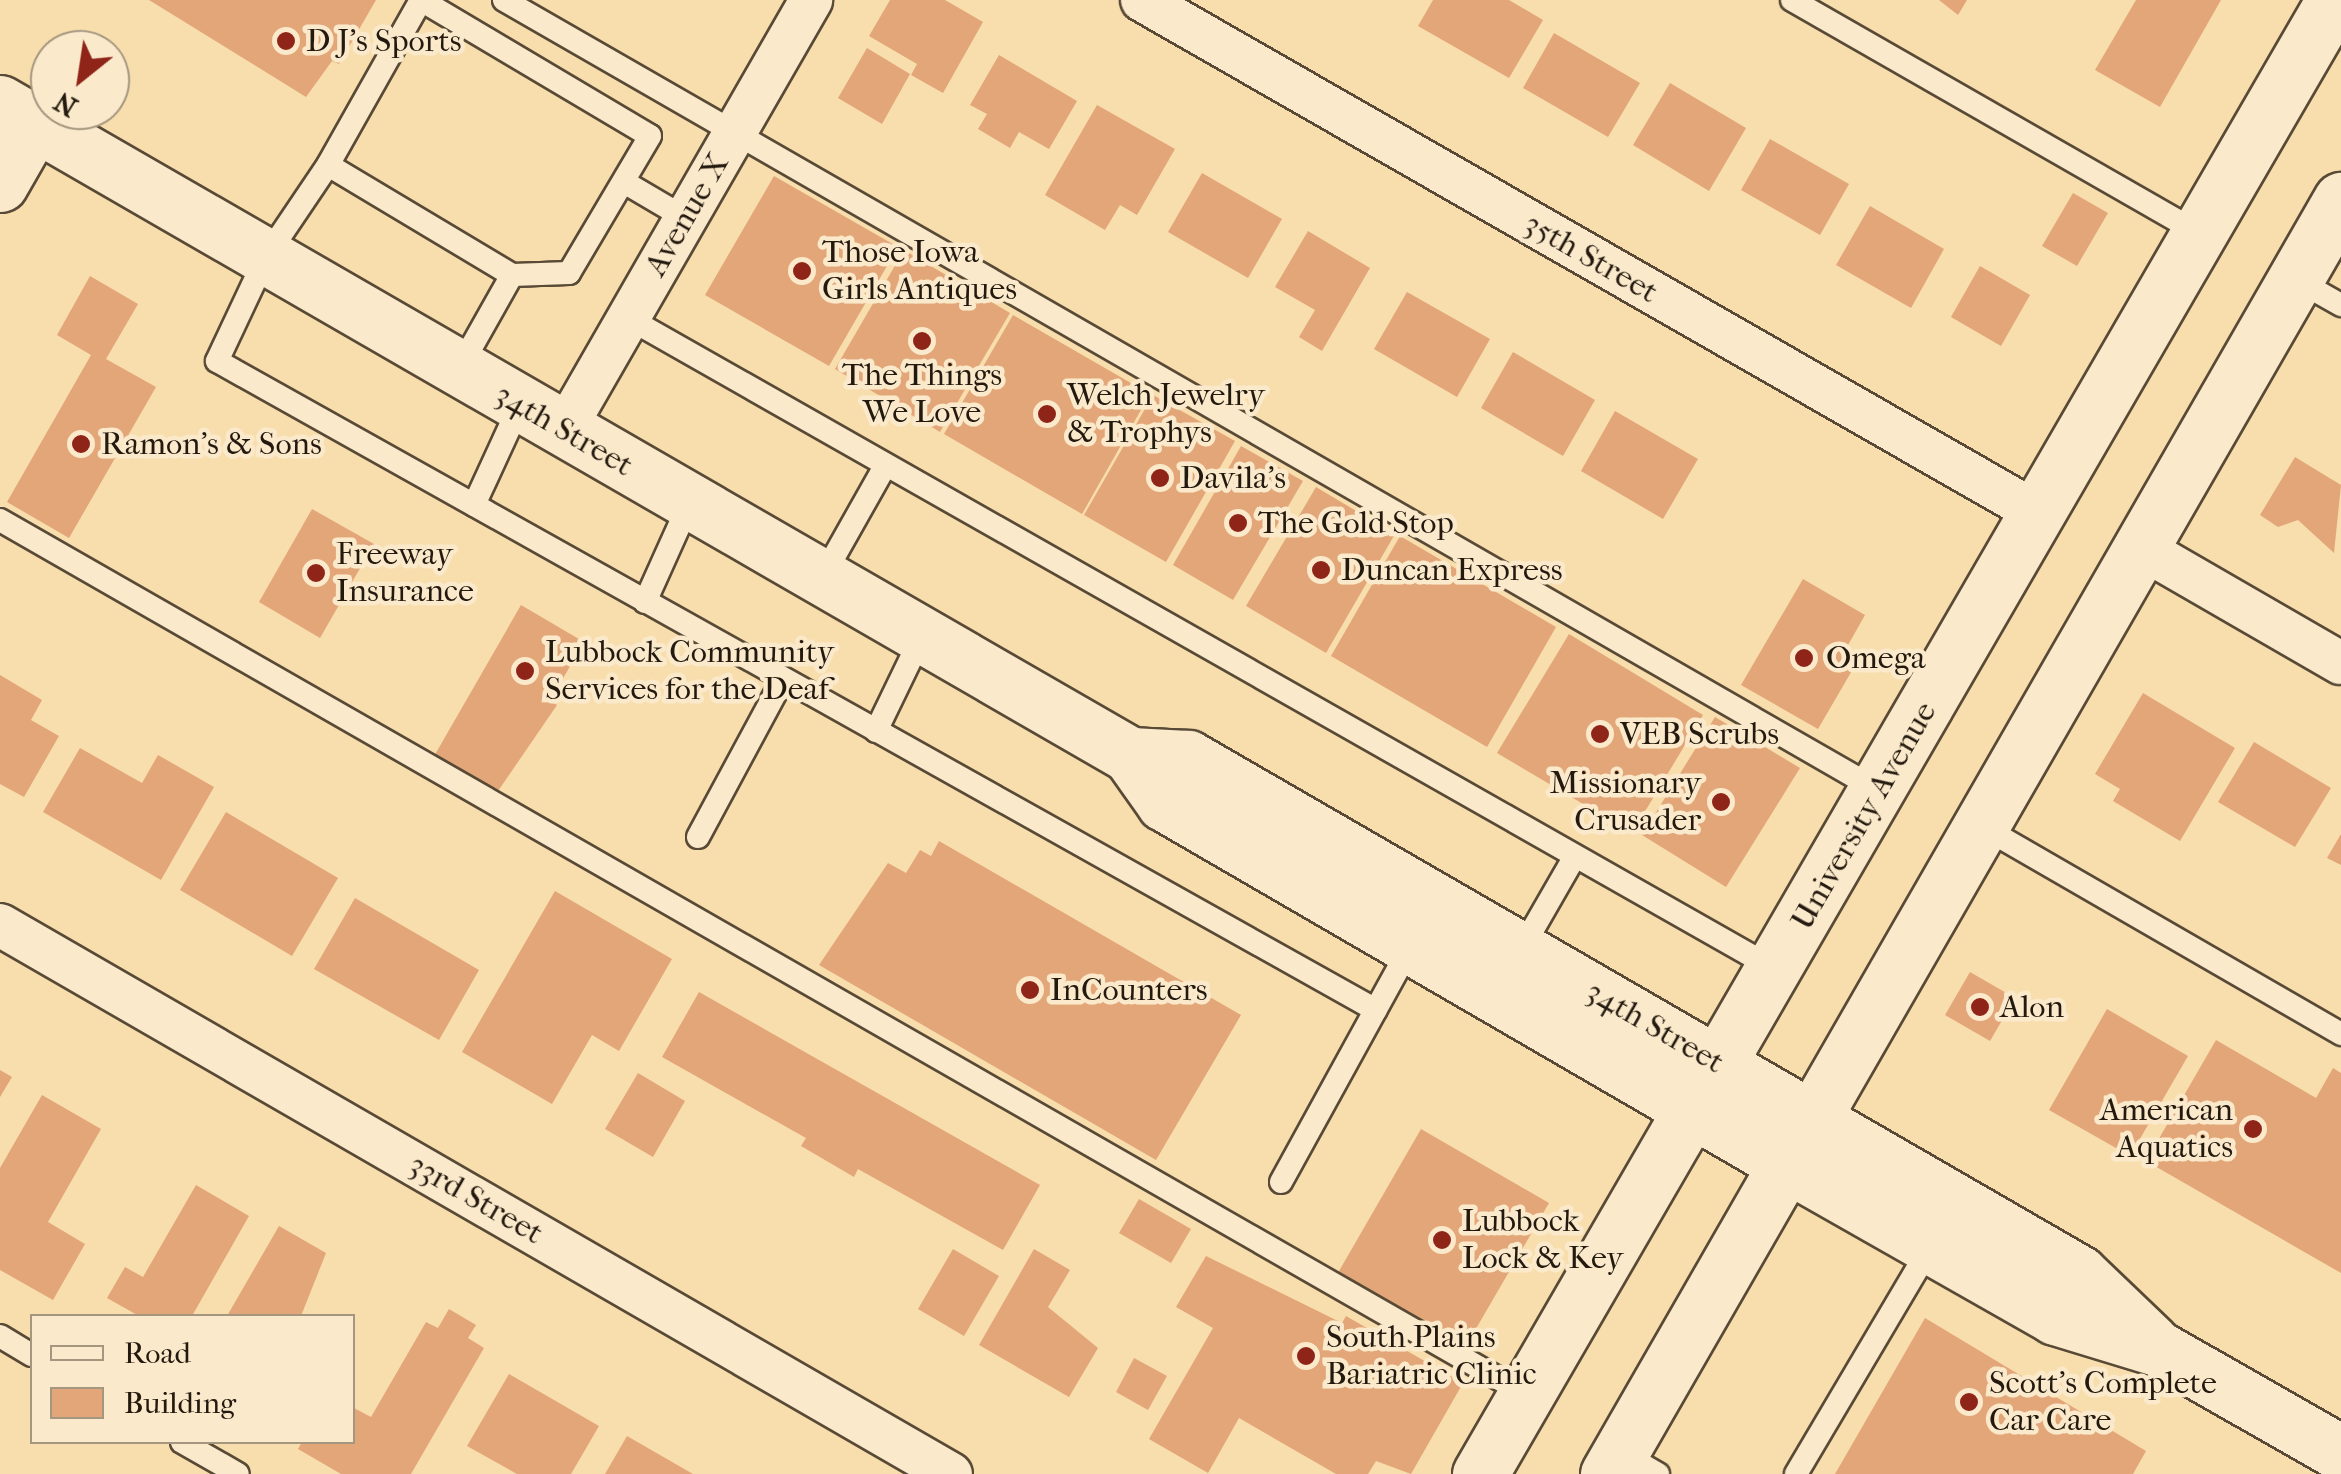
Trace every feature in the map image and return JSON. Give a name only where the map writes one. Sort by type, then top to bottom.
[{"type":"main road","name":"University Avenue","points":[[1480,1474],[2040,515],[2334,0]]},
{"type":"main road","points":[[0,184],[17,112]]},
{"type":"main road","name":"34th Street","points":[[17,112],[1130,755],[1164,803],[1411,946],[1708,1087]]},
{"type":"main road","points":[[1629,1467],[1799,1142],[2138,546],[2318,292],[2341,200]]},
{"type":"main road","name":"34th Street","points":[[1130,755],[1188,758],[1520,950],[1708,1087],[1799,1142],[2079,1273],[2157,1348]]},
{"type":"main road","name":"34th Street","points":[[1799,1142],[1932,1246],[2055,1317],[2157,1348],[2341,1453]]},
{"type":"street","name":"Avenue X","points":[[542,417],[628,318],[811,0]]},
{"type":"street","name":"35th Street","points":[[1142,0],[2040,515]]},
{"type":"street","points":[[2138,546],[2341,664]]},
{"type":"street","name":"33rd Street","points":[[0,925],[952,1474]]},
{"type":"lane","points":[[328,165],[512,275],[569,273],[650,136],[421,0],[328,165],[266,257],[217,361],[1376,1010]]},
{"type":"lane","points":[[504,0],[1878,790]]},
{"type":"lane","points":[[1792,0],[2201,234]]},
{"type":"lane","points":[[624,182],[686,218]]},
{"type":"lane","points":[[459,369],[512,275]]},
{"type":"lane","points":[[628,318],[1775,969]]},
{"type":"lane","points":[[474,505],[542,417]]},
{"type":"lane","points":[[822,578],[885,466]]},
{"type":"lane","points":[[645,602],[690,502]]},
{"type":"lane","points":[[0,520],[1527,1394]]},
{"type":"lane","points":[[876,731],[922,636]]},
{"type":"lane","points":[[698,837],[783,679]]},
{"type":"lane","points":[[1980,826],[2341,1034]]},
{"type":"lane","points":[[1520,950],[1575,856]]},
{"type":"lane","points":[[1281,1182],[1411,946]]},
{"type":"lane","points":[[1796,1474],[1932,1246]]},
{"type":"lane","points":[[0,1336],[30,1354]]},
{"type":"lane","points":[[186,1444],[238,1474]]},
{"type":"building","name":"D J's Sports","points":[[149,0],[376,0],[339,64],[332,61],[306,97]]},
{"type":"building","points":[[890,0],[945,0],[983,22],[943,93],[911,75],[917,64],[869,36]]},
{"type":"building","points":[[1433,0],[1509,0],[1543,20],[1509,78],[1418,26]]},
{"type":"building","points":[[1939,0],[1967,0],[1958,15]]},
{"type":"building","points":[[2136,0],[2221,0],[2160,107],[2095,70]]},
{"type":"building","points":[[1554,33],[1640,83],[1608,137],[1523,88]]},
{"type":"building","points":[[867,48],[910,74],[882,124],[838,98]]},
{"type":"building","points":[[999,55],[1077,101],[1049,149],[1019,132],[1010,148],[978,129],[987,114],[970,105]]},
{"type":"building","points":[[1670,83],[1746,128],[1709,191],[1633,145]]},
{"type":"building","points":[[1097,105],[1175,149],[1137,215],[1120,205],[1105,230],[1045,195]]},
{"type":"building","points":[[1770,139],[1849,184],[1820,235],[1741,190]]},
{"type":"building","points":[[1202,173],[1282,219],[1248,278],[1168,232]]},
{"type":"building","name":"Those Iowa Girls Antiques","points":[[774,176],[898,247],[829,366],[705,295]]},
{"type":"building","points":[[2073,193],[2108,213],[2077,266],[2042,246]]},
{"type":"building","points":[[1870,206],[1944,249],[1911,308],[1836,265]]},
{"type":"building","points":[[1308,231],[1370,268],[1322,351],[1299,337],[1315,310],[1275,287]]},
{"type":"building","name":"The Things We Love","points":[[904,250],[1010,313],[940,432],[835,369]]},
{"type":"building","points":[[1980,266],[2030,295],[2001,346],[1951,317]]},
{"type":"building","name":"Ramon's & Sons","points":[[90,276],[138,304],[106,359],[156,387],[69,538],[7,502],[91,355],[57,335]]},
{"type":"building","points":[[1407,292],[1490,339],[1457,397],[1374,349]]},
{"type":"building","name":"Welch Jewelry & Trophys","points":[[1013,315],[1150,394],[1082,514],[944,434]]},
{"type":"building","points":[[1513,352],[1595,400],[1563,456],[1481,408]]},
{"type":"building","name":"Davila's","points":[[1153,395],[1235,441],[1166,562],[1084,515]]},
{"type":"building","points":[[1615,411],[1698,459],[1663,519],[1581,471]]},
{"type":"building","name":"The Gold Stop","points":[[1241,446],[1303,481],[1233,600],[1173,565]]},
{"type":"building","points":[[2295,457],[2341,485],[2334,553],[2298,520],[2278,527],[2260,515]]},
{"type":"building","name":"Duncan Express","points":[[1316,487],[1395,534],[1326,653],[1246,606]]},
{"type":"building","name":"Freeway Insurance","points":[[312,509],[374,544],[320,638],[259,602]]},
{"type":"building","points":[[1400,536],[1556,627],[1487,747],[1331,656]]},
{"type":"building","name":"Omega","points":[[1803,579],[1865,615],[1843,654],[1857,662],[1818,729],[1741,685]]},
{"type":"building","name":"Lubbock Community Services for the Deaf","points":[[521,605],[584,642],[550,701],[557,705],[496,794],[433,758]]},
{"type":"building","name":"VEB Scrubs","points":[[1569,634],[1703,715],[1632,833],[1497,753]]},
{"type":"building","points":[[0,675],[42,700],[31,720],[59,736],[24,797],[0,784]]},
{"type":"building","points":[[2143,693],[2235,748],[2180,841],[2113,801],[2120,789],[2095,774]]},
{"type":"building","name":"Missionary Crusader","points":[[1715,717],[1800,768],[1726,887],[1642,835]]},
{"type":"building","points":[[2254,742],[2331,788],[2295,847],[2218,802]]},
{"type":"building","points":[[80,748],[142,783],[158,755],[214,787],[161,880],[43,812]]},
{"type":"building","points":[[226,812],[338,878],[292,956],[180,890]]},
{"type":"building","points":[[2341,834],[2341,865],[2327,858]]},
{"type":"building","name":"InCounters","points":[[939,841],[1241,1015],[1156,1160],[819,965],[888,863],[906,873],[920,850],[931,856]]},
{"type":"building","points":[[555,891],[672,959],[619,1051],[592,1035],[552,1104],[462,1052]]},
{"type":"building","points":[[355,898],[479,970],[439,1040],[314,969]]},
{"type":"building","name":"Alon","points":[[1970,972],[2015,998],[1990,1041],[1945,1015]]},
{"type":"building","points":[[699,992],[1040,1185],[1003,1250],[858,1169],[854,1177],[801,1146],[806,1138],[662,1057]]},
{"type":"building","points":[[2107,1009],[2188,1056],[2130,1156],[2049,1110]]},
{"type":"building","name":"American Aquatics","points":[[2216,1040],[2316,1098],[2333,1068],[2341,1073],[2341,1273],[2146,1161]]},
{"type":"building","points":[[0,1070],[12,1077],[0,1097]]},
{"type":"building","points":[[638,1073],[685,1101],[653,1157],[605,1129]]},
{"type":"building","points":[[42,1095],[101,1129],[48,1222],[85,1244],[53,1300],[0,1270],[0,1168]]},
{"type":"building","name":"Lubbock Lock & Key","points":[[1421,1129],[1549,1203],[1463,1351],[1335,1278]]},
{"type":"building","points":[[196,1185],[249,1216],[193,1314],[135,1314],[107,1298],[125,1267],[143,1277]]},
{"type":"building","points":[[1139,1199],[1191,1229],[1171,1263],[1119,1233]]},
{"type":"building","points":[[279,1226],[326,1253],[302,1314],[228,1314]]},
{"type":"building","points":[[953,1249],[999,1276],[964,1336],[918,1309]]},
{"type":"building","points":[[1034,1249],[1070,1270],[1048,1307],[1098,1348],[1069,1397],[979,1345]]},
{"type":"building","name":"South Plains Bariatric Clinic","points":[[1206,1256],[1342,1323],[1346,1316],[1463,1383],[1411,1474],[1376,1461],[1368,1474],[1336,1474],[1239,1418],[1208,1473],[1149,1439],[1213,1328],[1176,1307]]},
{"type":"building","points":[[449,1309],[476,1325],[468,1338],[484,1348],[411,1474],[341,1474],[298,1449],[301,1444],[355,1444],[355,1409],[371,1417],[426,1322],[438,1328]]},
{"type":"building","name":"Scott's Complete Car Care","points":[[1925,1318],[2146,1451],[2133,1474],[1835,1474]]},
{"type":"building","points":[[1134,1358],[1167,1376],[1148,1410],[1116,1392]]},
{"type":"building","points":[[509,1374],[599,1426],[571,1474],[517,1474],[467,1446]]},
{"type":"building","points":[[627,1436],[693,1474],[605,1474]]},
{"type":"place","name":"D J's Sports","points":[[286,41]]},
{"type":"place","name":"Those Iowa Girls Antiques","points":[[802,271]]},
{"type":"place","name":"The Things We Love","points":[[922,341]]},
{"type":"place","name":"Welch Jewelry & Trophys","points":[[1047,414]]},
{"type":"place","name":"Ramon's & Sons","points":[[81,444]]},
{"type":"place","name":"Davila's","points":[[1160,478]]},
{"type":"place","name":"The Gold Stop","points":[[1238,523]]},
{"type":"place","name":"Duncan Express","points":[[1321,570]]},
{"type":"place","name":"Freeway Insurance","points":[[316,573]]},
{"type":"place","name":"Omega","points":[[1804,658]]},
{"type":"place","name":"Lubbock Community Services for the Deaf","points":[[525,671]]},
{"type":"place","name":"VEB Scrubs","points":[[1600,734]]},
{"type":"place","name":"Missionary Crusader","points":[[1721,802]]},
{"type":"place","name":"InCounters","points":[[1030,990]]},
{"type":"place","name":"Alon","points":[[1980,1007]]},
{"type":"place","name":"American Aquatics","points":[[2253,1129]]},
{"type":"place","name":"Lubbock Lock & Key","points":[[1442,1240]]},
{"type":"place","name":"South Plains Bariatric Clinic","points":[[1306,1356]]},
{"type":"place","name":"Scott's Complete Car Care","points":[[1969,1402]]}]
